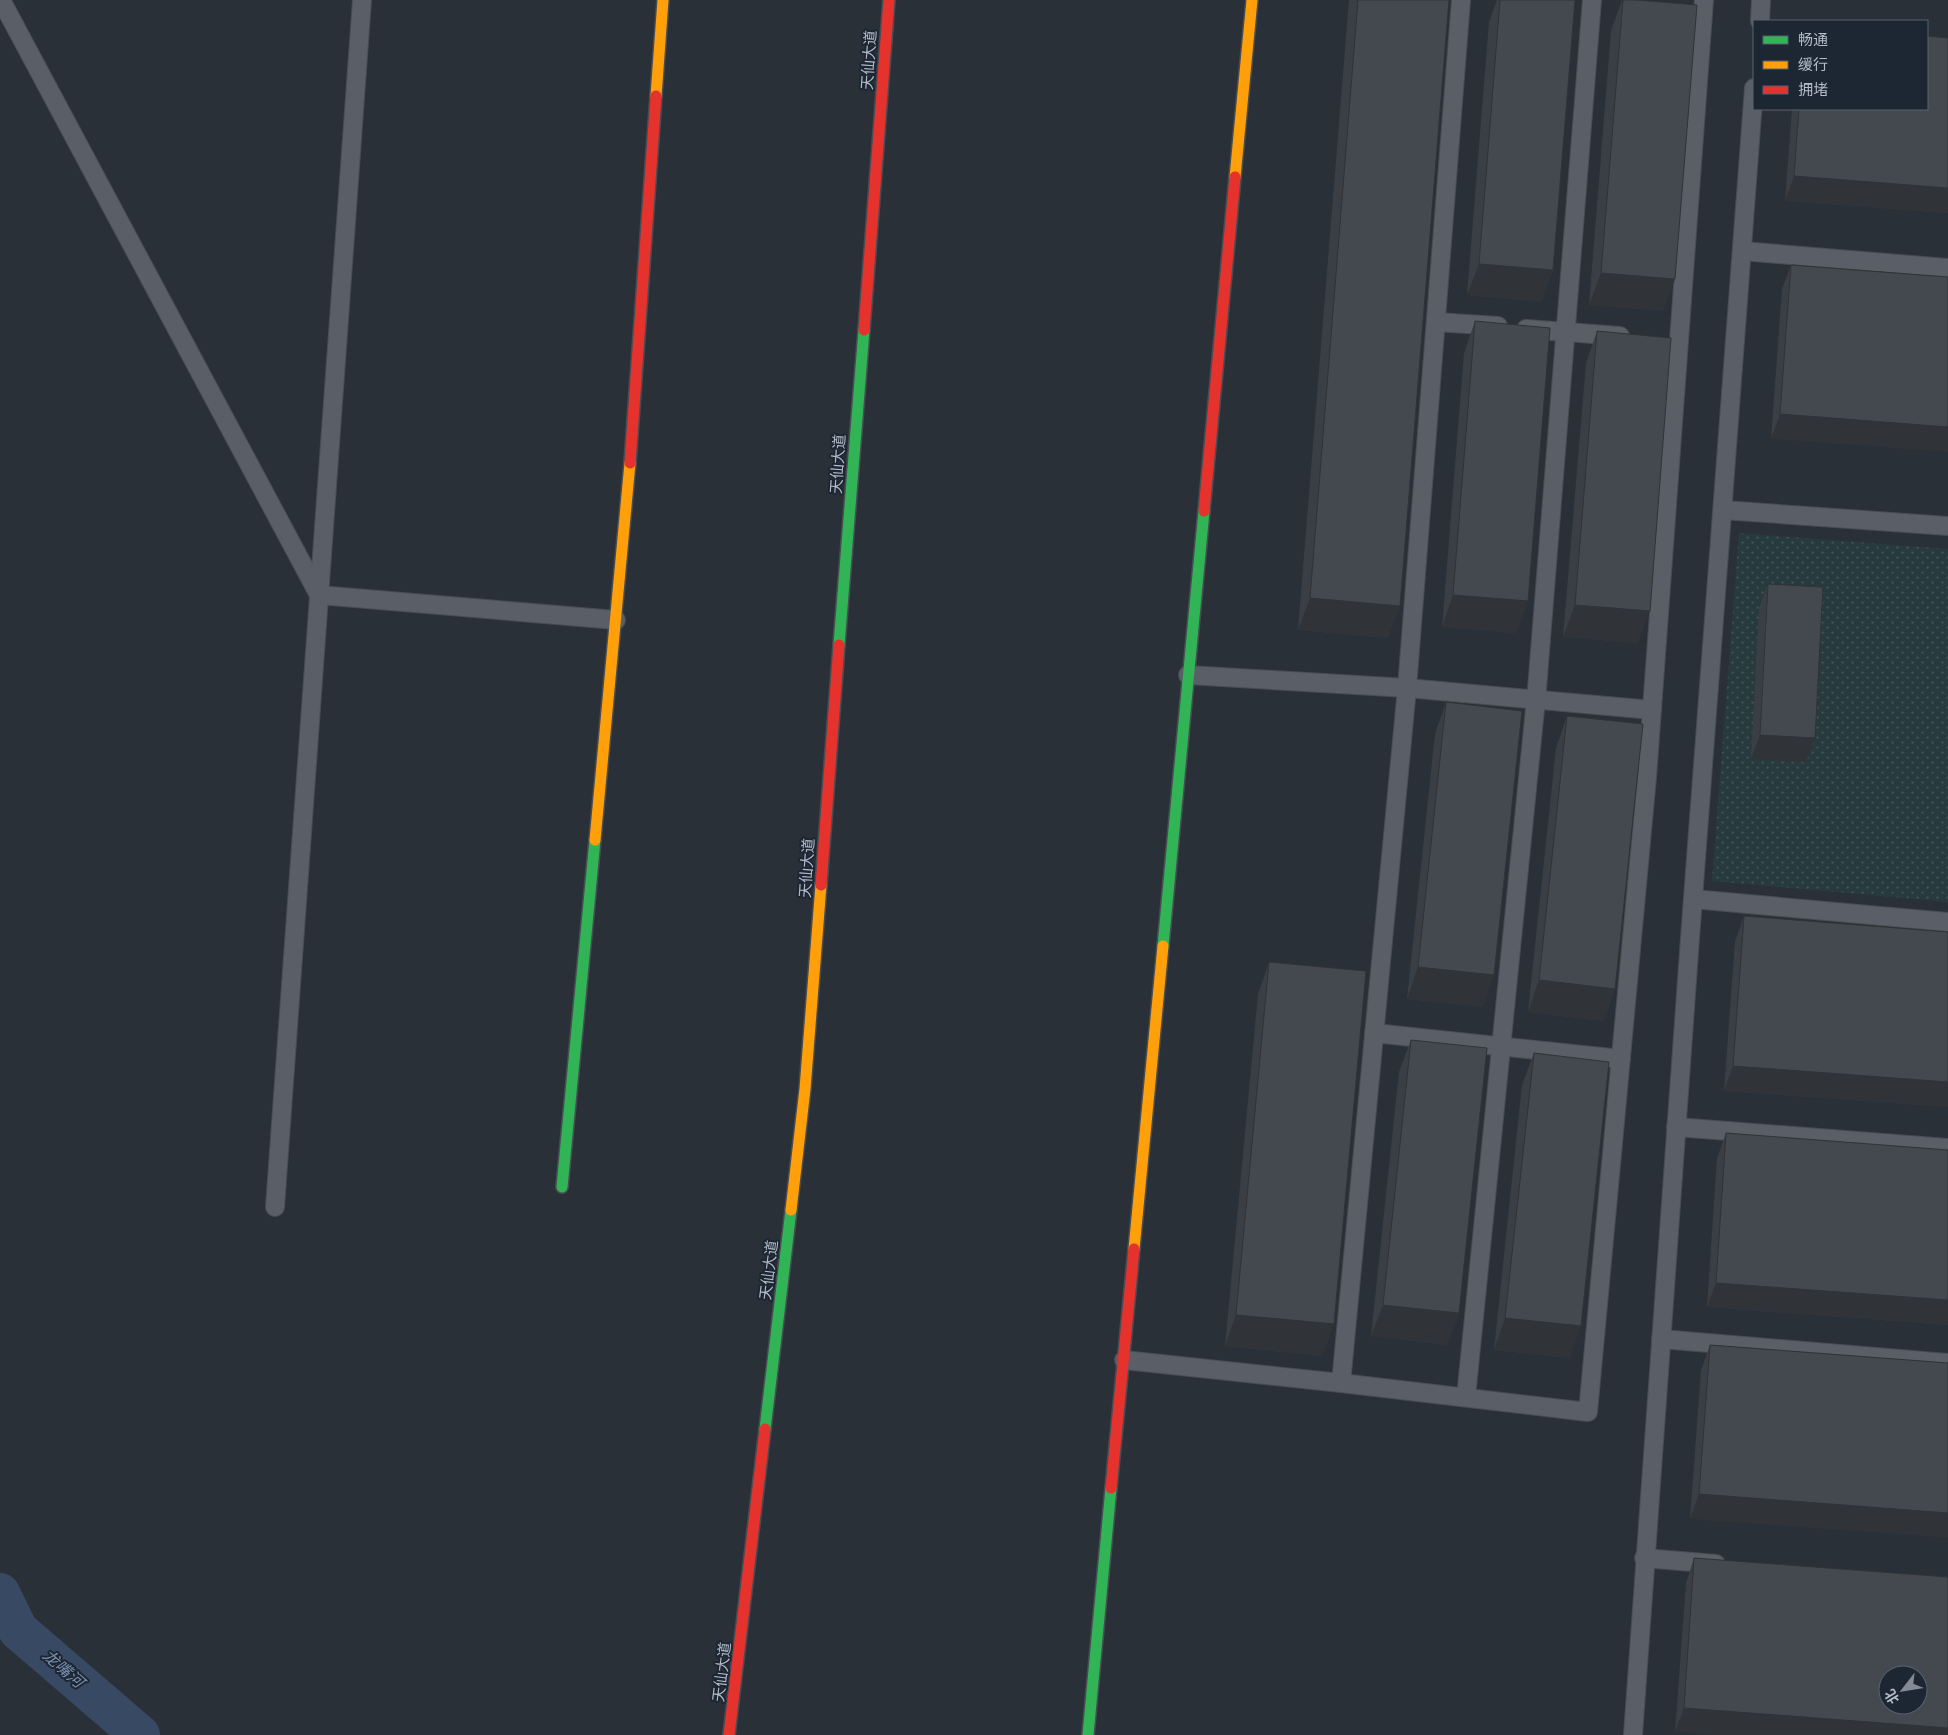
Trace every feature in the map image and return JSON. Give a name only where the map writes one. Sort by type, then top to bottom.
[{"type":"street","points":[[562,1187],[629,482],[663,0]]},
{"type":"street","name":"天仙大道","points":[[729,1735],[805,1088],[889,0]]},
{"type":"street","points":[[1088,1735],[1252,0]]},
{"type":"lane","points":[[1,0],[319,595]]},
{"type":"lane","points":[[276,1207],[362,0]]},
{"type":"lane","points":[[1341,1383],[1407,688],[1462,0]]},
{"type":"lane","points":[[1466,1397],[1536,700],[1592,0]]},
{"type":"lane","points":[[1124,1360],[1588,1412],[1652,710],[1704,0]]},
{"type":"lane","points":[[1760,20],[1761,0]]},
{"type":"lane","points":[[1632,1735],[1753,102]]},
{"type":"lane","points":[[1742,251],[1948,268]]},
{"type":"lane","points":[[1436,322],[1641,338]]},
{"type":"lane","points":[[1660,339],[1679,341]]},
{"type":"lane","points":[[1723,510],[1948,526]]},
{"type":"lane","points":[[319,595],[616,620]]},
{"type":"lane","points":[[1188,675],[1407,688],[1652,710]]},
{"type":"lane","points":[[1693,899],[1948,922]]},
{"type":"lane","points":[[1374,1033],[1621,1059]]},
{"type":"lane","points":[[1676,1127],[1948,1148]]},
{"type":"lane","points":[[1661,1339],[1948,1363]]},
{"type":"lane","points":[[1644,1558],[1732,1565]]},
{"type":"green space","points":[[1739,533],[1948,549],[1948,902],[1712,881]]},
{"type":"building","points":[[1358,0],[1449,0],[1400,606],[1310,598]]},
{"type":"building","points":[[1500,0],[1575,0],[1553,270],[1479,264]]},
{"type":"building","points":[[1623,0],[1697,5],[1675,279],[1601,273]]},
{"type":"building","points":[[1928,36],[1948,38],[1948,188],[1794,176],[1799,110],[1928,110]]},
{"type":"building","points":[[1791,265],[1948,277],[1948,427],[1780,414]]},
{"type":"building","points":[[1475,321],[1550,328],[1528,601],[1453,595]]},
{"type":"building","points":[[1597,331],[1671,338],[1650,611],[1575,605]]},
{"type":"building","points":[[1768,584],[1823,587],[1815,738],[1760,735]]},
{"type":"building","points":[[1446,702],[1522,711],[1494,975],[1418,967]]},
{"type":"building","points":[[1567,716],[1643,724],[1615,989],[1539,980]]},
{"type":"building","points":[[1744,916],[1948,932],[1948,1082],[1733,1066]]},
{"type":"building","points":[[1269,962],[1366,971],[1334,1324],[1236,1315]]},
{"type":"building","points":[[1411,1040],[1487,1048],[1459,1313],[1383,1305]]},
{"type":"building","points":[[1534,1053],[1609,1062],[1581,1326],[1505,1318]]},
{"type":"building","points":[[1726,1133],[1948,1150],[1948,1300],[1716,1283]]},
{"type":"building","points":[[1710,1345],[1948,1363],[1948,1513],[1699,1494]]},
{"type":"building","points":[[1694,1558],[1948,1577],[1948,1728],[1684,1708]]},
{"type":"waterway","name":"龙嘴河","points":[[0,1593],[18,1630],[140,1735]]},
{"type":"traffic: fast","points":[[839,645],[864,330]]},
{"type":"traffic: fast","points":[[1163,946],[1204,511]]},
{"type":"traffic: fast","points":[[562,1187],[595,840]]},
{"type":"traffic: fast","points":[[765,1429],[791,1210]]},
{"type":"traffic: fast","points":[[1088,1735],[1111,1488]]},
{"type":"traffic: slow","points":[[656,96],[663,0]]},
{"type":"traffic: slow","points":[[1235,177],[1252,0]]},
{"type":"traffic: slow","points":[[595,840],[630,463]]},
{"type":"traffic: slow","points":[[791,1210],[805,1089],[821,885]]},
{"type":"traffic: slow","points":[[1134,1249],[1163,946]]},
{"type":"traffic: jam","points":[[864,330],[889,0]]},
{"type":"traffic: jam","points":[[630,463],[656,96]]},
{"type":"traffic: jam","points":[[1204,511],[1235,177]]},
{"type":"traffic: jam","points":[[821,885],[839,645]]},
{"type":"traffic: jam","points":[[1111,1488],[1134,1249]]},
{"type":"traffic: jam","points":[[729,1735],[765,1429]]}]
